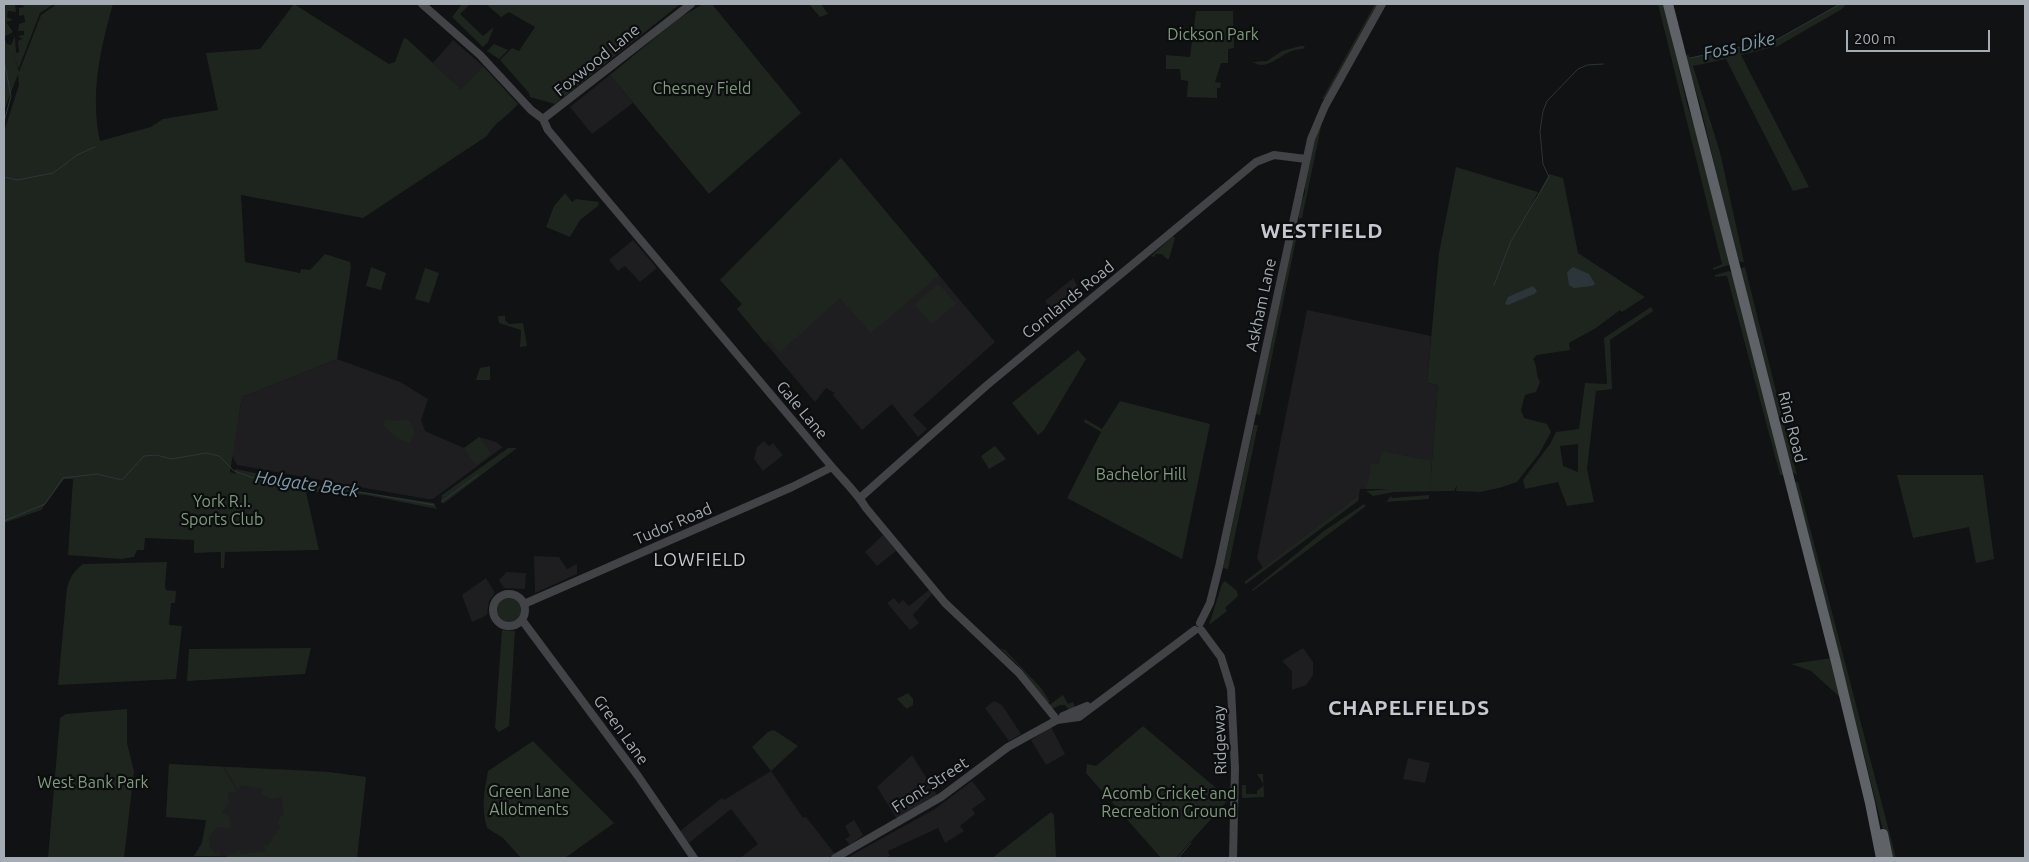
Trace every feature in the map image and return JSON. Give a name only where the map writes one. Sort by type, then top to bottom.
[{"type":"highway","name":"Ring Road","points":[[1668,4],[1836,662],[1881,858]]},
{"type":"highway","points":[[1874,821],[1883,832],[1888,858]]},
{"type":"street","name":"Gale Lane","points":[[422,4],[480,55],[531,110],[543,119],[548,130],[855,494],[861,497],[866,508],[945,603],[1028,682],[1054,719]]},
{"type":"street","name":"Foxwood Lane","points":[[543,119],[691,4]]},
{"type":"street","name":"Askham Lane","points":[[1054,719],[1097,701],[1199,627],[1210,603],[1219,567],[1306,159],[1325,106],[1382,4]]},
{"type":"street","name":"Cornlands Road","points":[[861,497],[986,386],[1256,162],[1274,155],[1306,159]]},
{"type":"street","name":"Tudor Road","points":[[524,604],[775,495],[832,467]]},
{"type":"street","points":[[509,594],[518,596],[524,604],[526,612],[522,620],[513,626],[504,626],[494,617],[494,607],[499,598],[509,594]]},
{"type":"street","name":"Green Lane","points":[[522,620],[638,776],[694,858]]},
{"type":"street","name":"Ridgeway","points":[[1199,627],[1221,657],[1231,689],[1235,768],[1233,858]]},
{"type":"street","name":"Front Street","points":[[835,858],[941,797],[1008,747],[1054,719]]},
{"type":"shaded area","points":[[453,40],[483,66],[461,89],[433,63]]},
{"type":"shaded area","points":[[610,75],[633,103],[592,134],[570,107]]},
{"type":"shaded area","points":[[841,158],[995,342],[913,415],[927,429],[918,437],[892,404],[862,430],[833,395],[835,393],[826,388],[815,402],[737,309],[742,304],[720,280]]},
{"type":"shaded area","points":[[633,240],[657,268],[640,282],[625,266],[618,271],[609,260]]},
{"type":"shaded area","points":[[1573,267],[1589,274],[1595,284],[1574,288],[1569,285],[1567,272]]},
{"type":"shaded area","points":[[1073,278],[1079,290],[1054,313],[1045,301]]},
{"type":"shaded area","points":[[1533,286],[1537,291],[1534,294],[1508,305],[1505,304],[1508,297]]},
{"type":"shaded area","points":[[1307,310],[1431,336],[1427,383],[1438,385],[1430,487],[1360,489],[1359,495],[1263,568],[1257,558]]},
{"type":"shaded area","points":[[337,359],[400,382],[428,399],[421,420],[425,431],[464,448],[479,437],[496,442],[503,447],[433,499],[237,465],[232,456],[242,397]]},
{"type":"shaded area","points":[[764,441],[769,446],[773,443],[783,455],[763,471],[754,459],[757,447]]},
{"type":"shaded area","points":[[883,535],[896,551],[877,566],[865,552]]},
{"type":"shaded area","points":[[534,556],[559,557],[567,569],[577,564],[577,574],[535,593]]},
{"type":"shaded area","points":[[507,572],[526,573],[525,589],[504,588],[499,580]]},
{"type":"shaded area","points":[[486,578],[495,593],[489,601],[487,615],[472,622],[462,595]]},
{"type":"shaded area","points":[[929,590],[932,594],[913,615],[919,623],[910,630],[887,603],[894,598],[899,604],[903,600],[909,606]]},
{"type":"shaded area","points":[[1303,648],[1313,662],[1313,675],[1306,685],[1292,690],[1292,671],[1282,661]]},
{"type":"shaded area","points":[[994,701],[1002,705],[1021,734],[1009,741],[985,708]]},
{"type":"shaded area","points":[[1051,727],[1065,754],[1046,765],[1031,740]]},
{"type":"shaded area","points":[[912,755],[937,795],[897,819],[877,787]]},
{"type":"shaded area","points":[[1408,758],[1430,763],[1425,783],[1403,779]]},
{"type":"shaded area","points":[[169,764],[316,771],[366,777],[357,858],[194,856],[202,843],[207,820],[166,817]]},
{"type":"shaded area","points":[[771,771],[803,818],[806,817],[835,854],[828,858],[740,858],[758,844],[731,809],[689,843],[680,831],[722,798],[724,800]]},
{"type":"shaded area","points":[[972,781],[986,799],[972,809],[975,814],[960,826],[964,831],[945,843],[938,828],[888,851],[890,856],[885,858],[851,858],[850,856],[935,809]]},
{"type":"shaded area","points":[[854,820],[863,835],[850,845],[845,839],[850,836],[845,826]]},
{"type":"green space","points":[[4,4],[15,4],[16,12],[8,11],[7,17],[13,20],[6,22],[13,32],[4,37]]},
{"type":"green space","points":[[20,4],[54,4],[40,13],[18,69],[19,72],[41,15],[57,4],[113,4],[104,38],[96,89],[97,124],[100,141],[151,127],[163,119],[218,110],[206,53],[260,49],[294,4],[389,64],[395,62],[404,38],[407,39],[461,89],[483,66],[518,104],[493,127],[487,136],[363,218],[241,195],[245,262],[300,273],[301,269],[310,270],[325,254],[350,262],[351,267],[337,359],[242,397],[230,472],[236,474],[235,469],[316,485],[434,503],[437,509],[366,495],[306,492],[319,550],[225,552],[224,568],[221,568],[221,552],[194,553],[194,540],[145,538],[144,550],[137,550],[134,557],[121,559],[68,555],[73,479],[64,479],[41,510],[4,523],[4,132],[19,85],[18,74],[4,111],[4,37],[7,44],[11,45],[15,36],[16,53],[19,52],[18,41],[22,39],[18,36],[24,35],[24,31],[18,31],[19,24],[25,22],[24,15],[19,16],[19,8],[25,7]]},
{"type":"green space","points":[[462,4],[470,4],[460,14],[483,36],[494,27],[488,42],[483,47],[452,17]]},
{"type":"green space","points":[[486,4],[680,4],[555,104],[530,97],[529,93],[500,60],[512,48],[519,51],[535,27],[509,12],[501,17]]},
{"type":"green space","name":"Chesney Field","points":[[703,4],[712,4],[801,113],[709,194],[610,75],[679,18]]},
{"type":"green space","points":[[809,4],[821,4],[828,14],[820,17]]},
{"type":"green space","points":[[1375,4],[1379,4],[1327,98],[1322,99]]},
{"type":"green space","points":[[1658,4],[1664,4],[1687,104],[1695,128],[1729,261],[1729,265],[1713,270],[1713,268],[1722,264]]},
{"type":"green space","points":[[1840,4],[1846,4],[1842,9],[1778,46],[1741,55],[1809,187],[1793,191],[1726,59],[1693,66],[1720,152],[1744,262],[1740,262],[1737,258],[1700,104],[1685,57],[1688,54],[1690,58],[1778,39]]},
{"type":"green space","name":"Dickson Park","points":[[1196,11],[1233,11],[1234,48],[1228,49],[1228,63],[1221,63],[1215,82],[1221,83],[1220,88],[1217,88],[1217,98],[1187,97],[1188,81],[1181,80],[1180,69],[1166,69],[1166,55],[1190,57]]},
{"type":"green space","points":[[494,44],[508,50],[499,59],[487,51]]},
{"type":"green space","points":[[1305,46],[1303,49],[1289,52],[1271,62],[1259,65],[1253,62],[1267,61],[1282,51]]},
{"type":"green space","points":[[1319,125],[1321,127],[1302,218],[1299,219],[1298,209],[1305,193],[1306,169]]},
{"type":"green space","points":[[841,158],[939,275],[871,333],[840,298],[780,352],[769,340],[765,343],[737,309],[742,304],[720,280]]},
{"type":"green space","points":[[1456,167],[1538,192],[1526,217],[1549,174],[1563,178],[1578,253],[1645,297],[1622,312],[1620,310],[1596,328],[1569,343],[1570,350],[1537,355],[1533,359],[1540,382],[1536,392],[1525,395],[1521,410],[1524,418],[1547,424],[1551,432],[1539,454],[1517,482],[1480,492],[1456,491],[1457,485],[1454,491],[1394,492],[1373,496],[1366,491],[1390,489],[1366,489],[1371,471],[1370,464],[1379,464],[1382,451],[1431,461],[1430,486],[1438,385],[1427,383],[1439,253]]},
{"type":"green space","points":[[565,193],[572,202],[576,199],[599,202],[598,206],[580,220],[570,237],[546,227],[554,206]]},
{"type":"green space","points":[[1299,225],[1260,415],[1255,414],[1294,228]]},
{"type":"green space","points":[[1173,236],[1175,238],[1169,259],[1162,254],[1155,254],[1155,257],[1151,256]]},
{"type":"green space","points":[[371,267],[386,273],[381,290],[366,286]]},
{"type":"green space","points":[[1745,267],[1797,475],[1792,472],[1741,272],[1741,268]]},
{"type":"green space","points":[[425,268],[439,273],[429,303],[415,299]]},
{"type":"green space","points":[[1729,271],[1733,274],[1784,475],[1780,475],[1727,276],[1715,277],[1715,275]]},
{"type":"green space","points":[[938,284],[956,303],[932,324],[915,305]]},
{"type":"green space","points":[[1651,307],[1653,311],[1610,340],[1612,389],[1596,391],[1587,469],[1594,502],[1567,506],[1558,482],[1525,489],[1523,480],[1550,444],[1556,432],[1579,429],[1585,383],[1607,384],[1604,338]],"holes":[[[1578,444],[1578,472],[1563,466],[1560,446]]]},
{"type":"green space","points":[[498,316],[505,316],[505,320],[509,324],[523,323],[527,346],[520,347],[521,330],[499,323]]},
{"type":"green space","points":[[1078,350],[1086,359],[1044,430],[1038,435],[1012,403]]},
{"type":"green space","points":[[490,366],[490,380],[476,380],[480,368]]},
{"type":"green space","name":"Bachelor Hill","points":[[1120,401],[1210,424],[1182,559],[1067,498],[1101,432],[1084,422],[1085,419],[1102,429]]},
{"type":"green space","points":[[385,419],[396,421],[404,419],[411,423],[414,433],[410,444],[395,436],[384,426]]},
{"type":"green space","points":[[1254,425],[1258,425],[1228,569],[1223,568]]},
{"type":"green space","points":[[479,437],[491,454],[476,465],[464,448]]},
{"type":"green space","points":[[995,446],[1006,459],[989,469],[981,456]]},
{"type":"green space","points":[[508,448],[517,448],[443,504],[441,500],[442,495]]},
{"type":"green space","points":[[1897,475],[1983,475],[1994,559],[1976,563],[1969,527],[1913,538]]},
{"type":"green space","points":[[1795,482],[1798,482],[1896,858],[1890,858]]},
{"type":"green space","points":[[1359,495],[1358,501],[1246,584],[1244,582]]},
{"type":"green space","points":[[1429,495],[1429,499],[1386,502],[1391,496],[1392,498]]},
{"type":"green space","points":[[1364,504],[1366,506],[1252,590],[1324,531]]},
{"type":"green space","name":"York R.I. Sports Club","points":[[167,562],[166,590],[176,591],[175,603],[171,603],[169,625],[182,626],[176,679],[58,685],[67,588],[75,572],[83,564]]},
{"type":"green space","points":[[1225,581],[1237,591],[1238,596],[1225,608],[1227,611],[1209,625],[1222,584]]},
{"type":"green space","points":[[509,598],[518,602],[522,611],[518,620],[509,624],[500,620],[496,611],[500,602]]},
{"type":"green space","points":[[502,630],[515,631],[509,726],[499,732],[495,728]]},
{"type":"green space","points":[[311,648],[305,674],[187,681],[189,649]]},
{"type":"green space","points":[[1000,648],[1005,650],[1041,688],[1050,702],[1048,703],[1018,665]]},
{"type":"green space","points":[[1832,658],[1842,699],[1811,671],[1791,664]]},
{"type":"green space","points":[[908,693],[913,699],[913,705],[907,709],[897,699]]},
{"type":"green space","points":[[1063,695],[1068,704],[1073,702],[1075,707],[1069,710],[1065,705],[1060,705],[1052,709],[1049,705]]},
{"type":"green space","name":"West Bank Park","points":[[127,709],[127,743],[134,771],[124,858],[48,858],[60,718],[66,714]]},
{"type":"green space","name":"Acomb Cricket and Recreation Ground","points":[[1143,726],[1229,799],[1176,858],[1161,858],[1086,773],[1087,764],[1096,766]]},
{"type":"green space","points":[[774,730],[798,746],[771,771],[752,747],[768,732]]},
{"type":"green space","name":"Green Lane Allotments","points":[[533,741],[614,823],[565,858],[521,858],[503,838],[487,828],[485,821],[484,793],[488,771]]},
{"type":"green space","points":[[169,764],[223,767],[237,792],[228,793],[229,803],[222,812],[229,817],[231,826],[229,828],[217,827],[209,837],[209,846],[216,854],[219,851],[220,855],[194,856],[202,843],[206,820],[166,817]]},
{"type":"green space","points":[[225,767],[329,772],[366,777],[357,858],[226,857],[239,850],[241,854],[265,851],[264,844],[268,846],[281,826],[278,824],[280,816],[284,815],[282,797],[270,799],[262,793],[262,789],[241,785],[238,790]]},
{"type":"green space","points":[[1257,774],[1263,774],[1263,784]]},
{"type":"green space","points":[[1242,785],[1246,785],[1246,794],[1257,794],[1257,791],[1263,785],[1264,797],[1242,798]]},
{"type":"green space","points":[[1051,812],[1054,815],[1056,858],[992,858]]},
{"type":"waterway","name":"Foss Dike","points":[[1690,58],[1778,39],[1840,4]]},
{"type":"waterway","points":[[4,60],[11,96],[4,122]]},
{"type":"waterway","points":[[1494,285],[1511,241],[1549,177],[1543,164],[1540,131],[1543,111],[1547,101],[1578,69],[1587,65],[1603,64]]},
{"type":"waterway","points":[[4,177],[17,180],[53,173],[77,155],[95,147]]},
{"type":"waterway","name":"Holgate Beck","points":[[4,521],[45,504],[63,478],[97,474],[122,480],[144,456],[156,455],[172,459],[206,453],[219,456],[234,471],[254,478],[271,477],[307,488],[337,488],[434,505]]},
{"type":"waterway","name":"Holgate Beck","points":[[441,502],[478,475]]},
{"type":"waterway","points":[[1178,858],[1191,843]]},
{"type":"district","name":"WESTFIELD","points":[[1322,231]]},
{"type":"district","name":"LOWFIELD","points":[[700,560]]},
{"type":"district","name":"CHAPELFIELDS","points":[[1409,708]]}]
